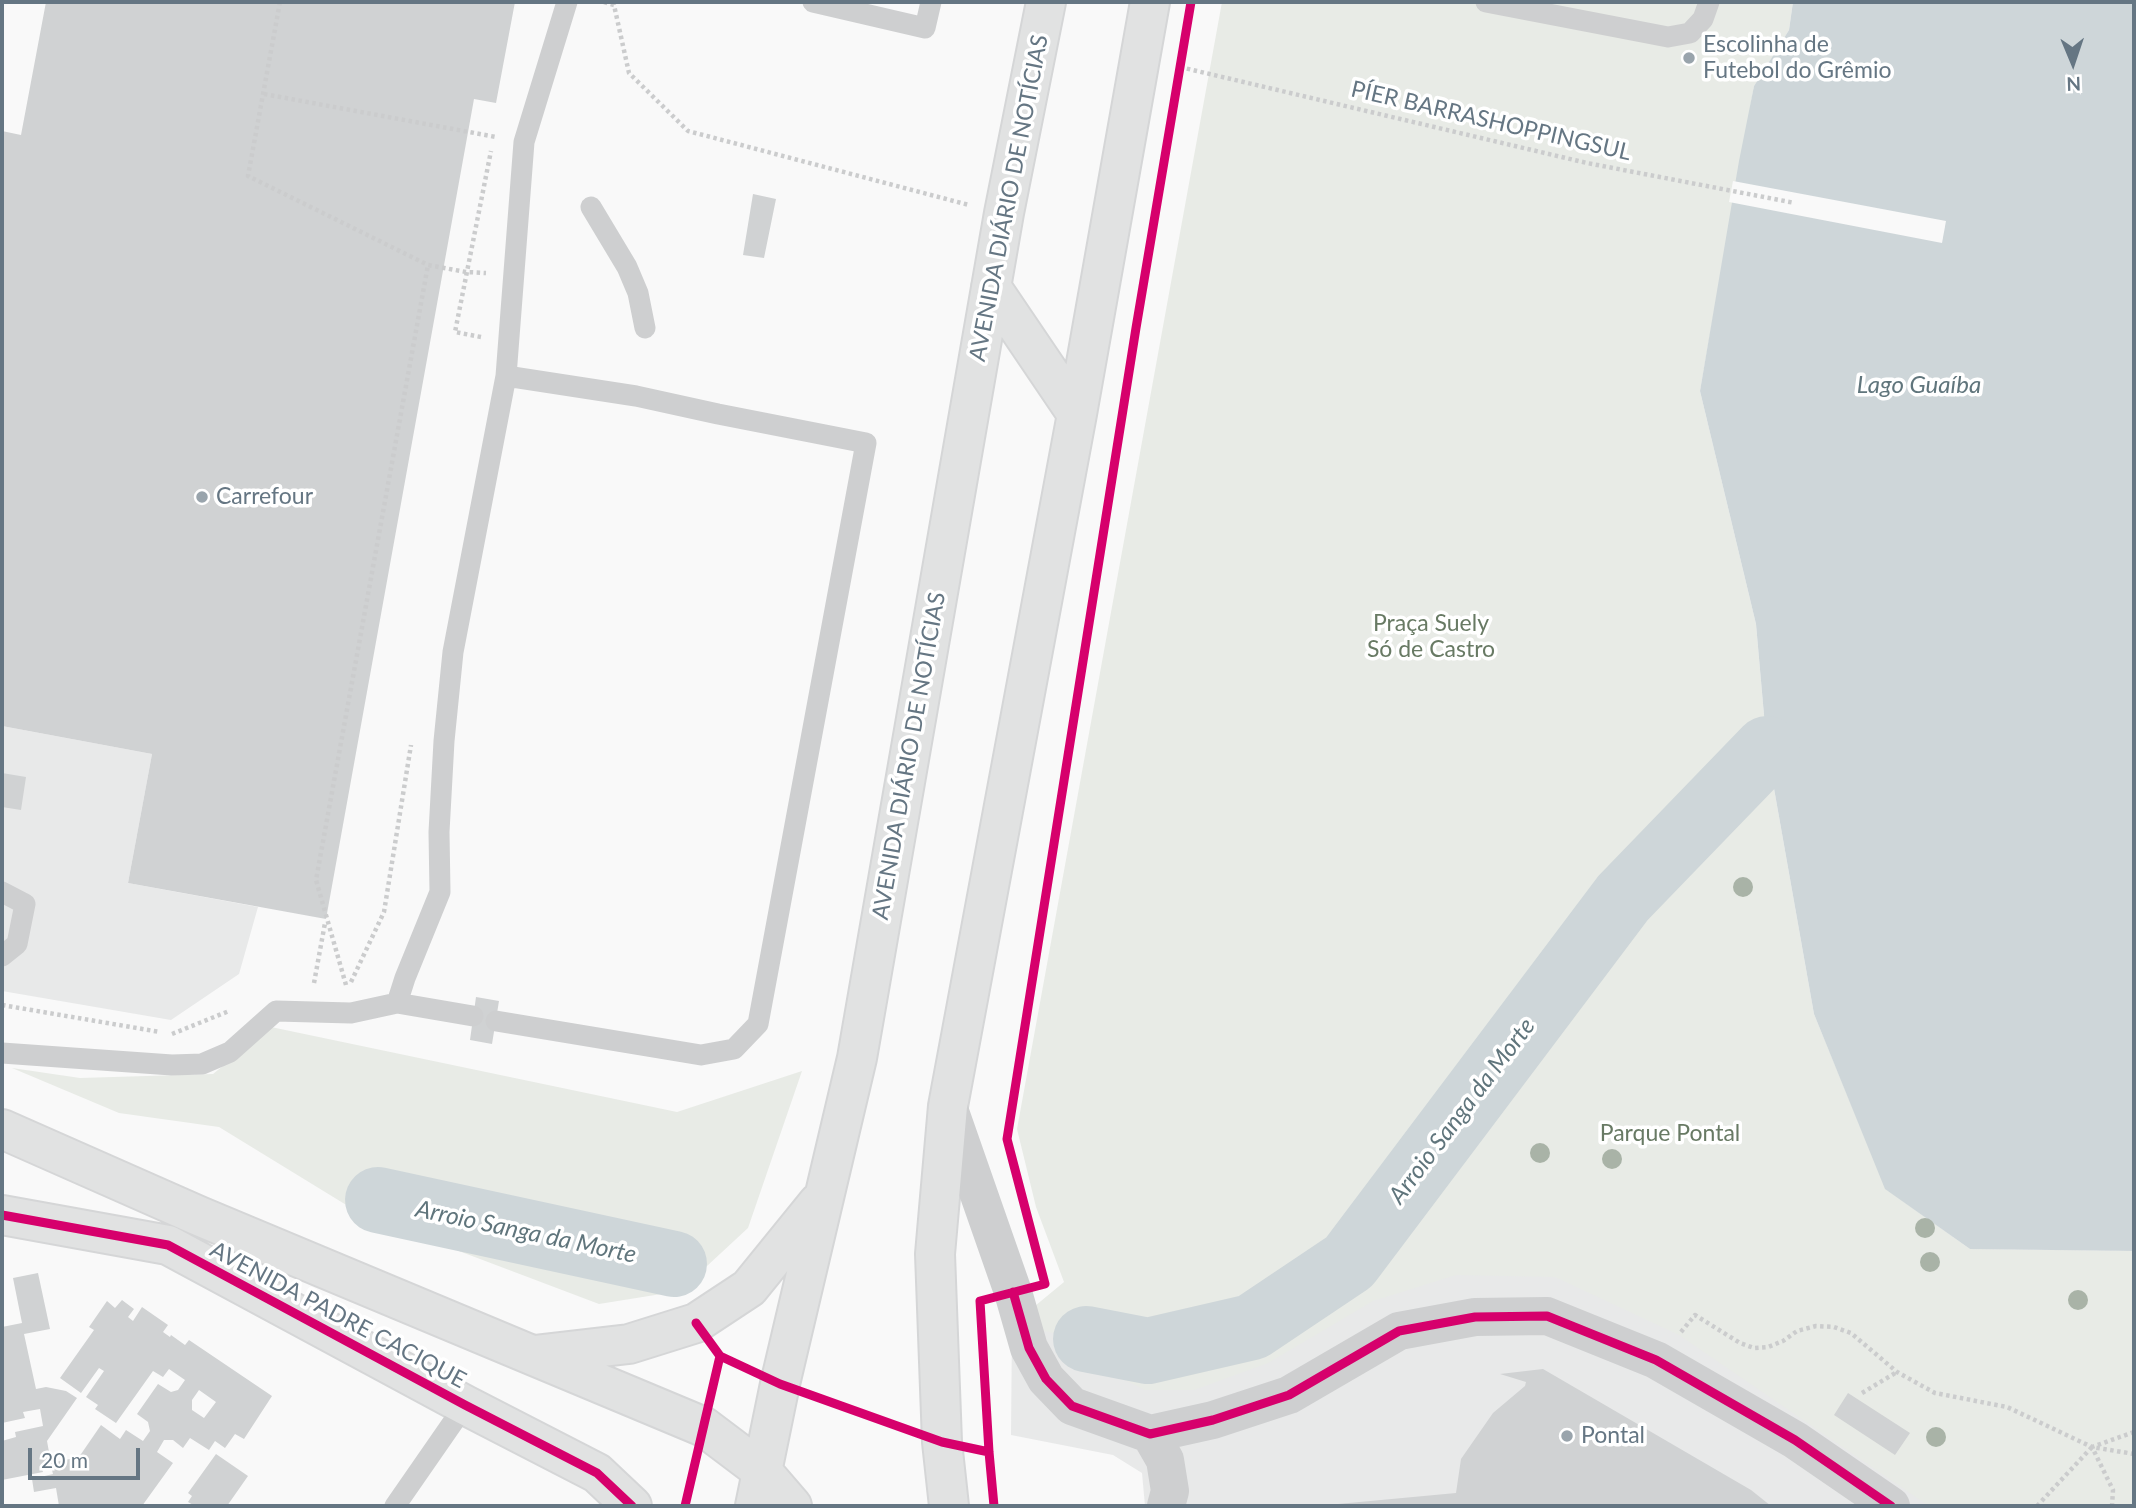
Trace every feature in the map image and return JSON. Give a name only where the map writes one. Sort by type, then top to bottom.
[{"type":"main road","name":"AVENIDA DIÁRIO DE NOTÍCIAS","points":[[758,1488],[857,1058],[1004,214],[1046,2]]},
{"type":"main road","points":[[949,1506],[942,1442],[935,1254],[948,1106],[1077,414],[1150,2]]},
{"type":"main road","points":[[991,287],[1077,414]]},
{"type":"main road","name":"AVENIDA PADRE CACIQUE","points":[[2,1129],[199,1216],[704,1427],[758,1488],[792,1506]]},
{"type":"main road","points":[[531,1355],[629,1344],[696,1323],[749,1288],[824,1196]]},
{"type":"main road","name":"AVENIDA PADRE CACIQUE","points":[[2,1216],[168,1245],[597,1473],[632,1506]]},
{"type":"street","points":[[948,1106],[1013,1293],[1029,1348],[1046,1379],[1072,1406],[1150,1434],[1213,1420],[1289,1395],[1399,1331],[1475,1317],[1548,1317],[1656,1360],[1795,1440],[1891,1506]]},
{"type":"street","points":[[1150,1434],[1165,1460],[1170,1491],[1166,1506]]},
{"type":"lane","points":[[397,1003],[404,978],[440,891],[439,832],[453,652],[506,376],[524,142],[566,2]]},
{"type":"lane","points":[[813,2],[925,28],[931,2]]},
{"type":"lane","points":[[1486,2],[1668,37],[1690,33],[1703,19],[1709,2]]},
{"type":"lane","points":[[591,208],[627,267],[638,293],[645,328]]},
{"type":"lane","points":[[496,1021],[701,1055],[734,1049],[758,1024],[866,443],[636,396],[506,376]]},
{"type":"lane","points":[[2,892],[25,904],[17,944],[2,956]]},
{"type":"lane","points":[[2,1053],[172,1065],[202,1064],[230,1052],[276,1011],[351,1013],[397,1003],[473,1016]]},
{"type":"lane","points":[[395,1506],[465,1405]]},
{"type":"path","points":[[280,2],[248,176],[428,265],[466,272],[513,274]]},
{"type":"path","points":[[604,2],[614,5],[629,73],[688,131],[1004,214]]},
{"type":"path","points":[[263,94],[468,132]]},
{"type":"path","points":[[494,137],[498,124]]},
{"type":"path","points":[[479,350],[481,336],[454,332],[491,150]]},
{"type":"path","points":[[347,989],[316,880],[428,265]]},
{"type":"path","points":[[347,989],[384,912],[412,741]]},
{"type":"path","points":[[314,984],[326,919]]},
{"type":"path","points":[[302,986],[325,986]]},
{"type":"path","points":[[336,988],[347,989]]},
{"type":"path","points":[[2,1005],[172,1034],[231,1010]]},
{"type":"path","points":[[1656,1360],[1695,1315],[1740,1343],[1754,1348],[1768,1347],[1797,1331],[1815,1326],[1834,1328],[1851,1333],[1897,1372],[1934,1393],[2007,1407],[2092,1447],[2134,1454]]},
{"type":"path","points":[[1862,1393],[1897,1372]]},
{"type":"path","points":[[2037,1506],[2092,1447],[2134,1432]]},
{"type":"path","points":[[2092,1447],[2113,1490],[2112,1506]]},
{"type":"shaded area","points":[[2,726],[152,754],[128,883],[258,907],[239,974],[171,1020],[2,991]]},
{"type":"shaded area","name":"Pontal","points":[[1970,1249],[2134,1251],[2134,1506],[1145,1506],[1142,1473],[1113,1455],[1011,1435],[1012,1325],[1349,1262]]},
{"type":"green space","name":"Praça Suely Só de Castro","points":[[1222,2],[1793,2],[1789,30],[1754,86],[1700,391],[1756,624],[1767,749],[1814,1014],[1886,1189],[1970,1249],[2134,1251],[2134,1506],[1929,1506],[1679,1335],[1555,1277],[1456,1275],[1373,1301],[1268,1363],[1194,1390],[1145,1390],[1095,1365],[1086,1339],[1012,1325],[1064,1282],[1036,1207],[1017,1129]]},
{"type":"green space","points":[[271,1027],[677,1112],[802,1071],[748,1228],[680,1291],[599,1304],[361,1214],[219,1127],[119,1113],[12,1068],[80,1078],[213,1074]]},
{"type":"water","name":"Lago Guaíba","points":[[1793,2],[2134,2],[2134,1251],[1970,1249],[1885,1189],[1814,1014],[1767,749],[1756,624],[1700,391],[1754,86],[1789,30]]},
{"type":"pier","points":[[1733,181],[1946,221],[1942,243],[1729,202]]},
{"type":"building","name":"Carrefour","points":[[46,2],[515,2],[496,103],[474,99],[326,919],[128,883],[152,754],[2,726],[2,131],[21,135]]},
{"type":"building","points":[[753,194],[776,199],[764,258],[743,255]]},
{"type":"building","points":[[2,773],[26,777],[21,810],[2,807]]},
{"type":"building","points":[[476,997],[499,1001],[492,1044],[470,1040]]},
{"type":"building","points":[[38,1273],[50,1329],[24,1334],[36,1389],[46,1387],[66,1391],[77,1398],[47,1441],[51,1463],[79,1457],[101,1425],[120,1439],[126,1430],[143,1441],[150,1431],[148,1422],[137,1414],[158,1384],[171,1392],[178,1390],[185,1380],[169,1369],[163,1377],[153,1371],[116,1423],[95,1409],[98,1405],[86,1397],[104,1371],[99,1368],[81,1393],[60,1378],[94,1330],[89,1327],[107,1301],[115,1308],[122,1300],[134,1309],[128,1317],[133,1321],[142,1307],[168,1325],[163,1332],[170,1337],[171,1335],[185,1345],[189,1340],[272,1396],[244,1439],[235,1434],[225,1448],[215,1441],[209,1450],[190,1438],[183,1448],[173,1440],[164,1440],[157,1452],[173,1463],[142,1506],[59,1506],[56,1488],[34,1492],[32,1479],[53,1474],[51,1466],[42,1469],[43,1472],[2,1480],[2,1441],[16,1437],[15,1432],[43,1426],[40,1409],[23,1412],[25,1418],[2,1423],[2,1327],[22,1323],[13,1278]],"holes":[[[199,1390],[216,1402],[204,1418],[192,1410],[192,1400]]]},
{"type":"building","name":"Pontal","points":[[1543,1369],[1751,1490],[1771,1506],[1338,1506],[1456,1493],[1461,1459],[1493,1413],[1525,1386],[1526,1382],[1500,1374]]},
{"type":"building","points":[[1848,1393],[1910,1433],[1895,1455],[1834,1415]]},
{"type":"building","points":[[216,1454],[248,1476],[227,1506],[195,1506],[188,1502],[192,1496],[188,1493]]},
{"type":"waterway","name":"Arroio Sanga da Morte","points":[[1086,1339],[1148,1351],[1252,1327],[1349,1262],[1623,898],[1767,749]]},
{"type":"waterway","name":"Arroio Sanga da Morte","points":[[378,1200],[674,1264]]},
{"type":"cycle path","points":[[994,1506],[980,1301],[1045,1284],[1007,1139],[1136,328],[1191,2]]},
{"type":"cycle path","points":[[2,1215],[168,1245],[597,1473],[632,1506]]},
{"type":"cycle path","points":[[1013,1292],[1029,1348],[1046,1379],[1072,1406],[1150,1434],[1213,1420],[1289,1395],[1399,1331],[1475,1317],[1547,1316],[1656,1360],[1795,1440],[1891,1506]]},
{"type":"cycle path","points":[[696,1323],[720,1356],[780,1384],[942,1442],[989,1452]]},
{"type":"cycle path","points":[[685,1506],[720,1356]]},
{"type":"place","name":"Escolinha de Futebol do Grêmio","points":[[1689,58]]},
{"type":"place","name":"Carrefour","points":[[202,497]]},
{"type":"place","name":"Pontal","points":[[1567,1436]]},
{"type":"park label","name":"Parque Pontal","points":[[1670,1134]]}]
